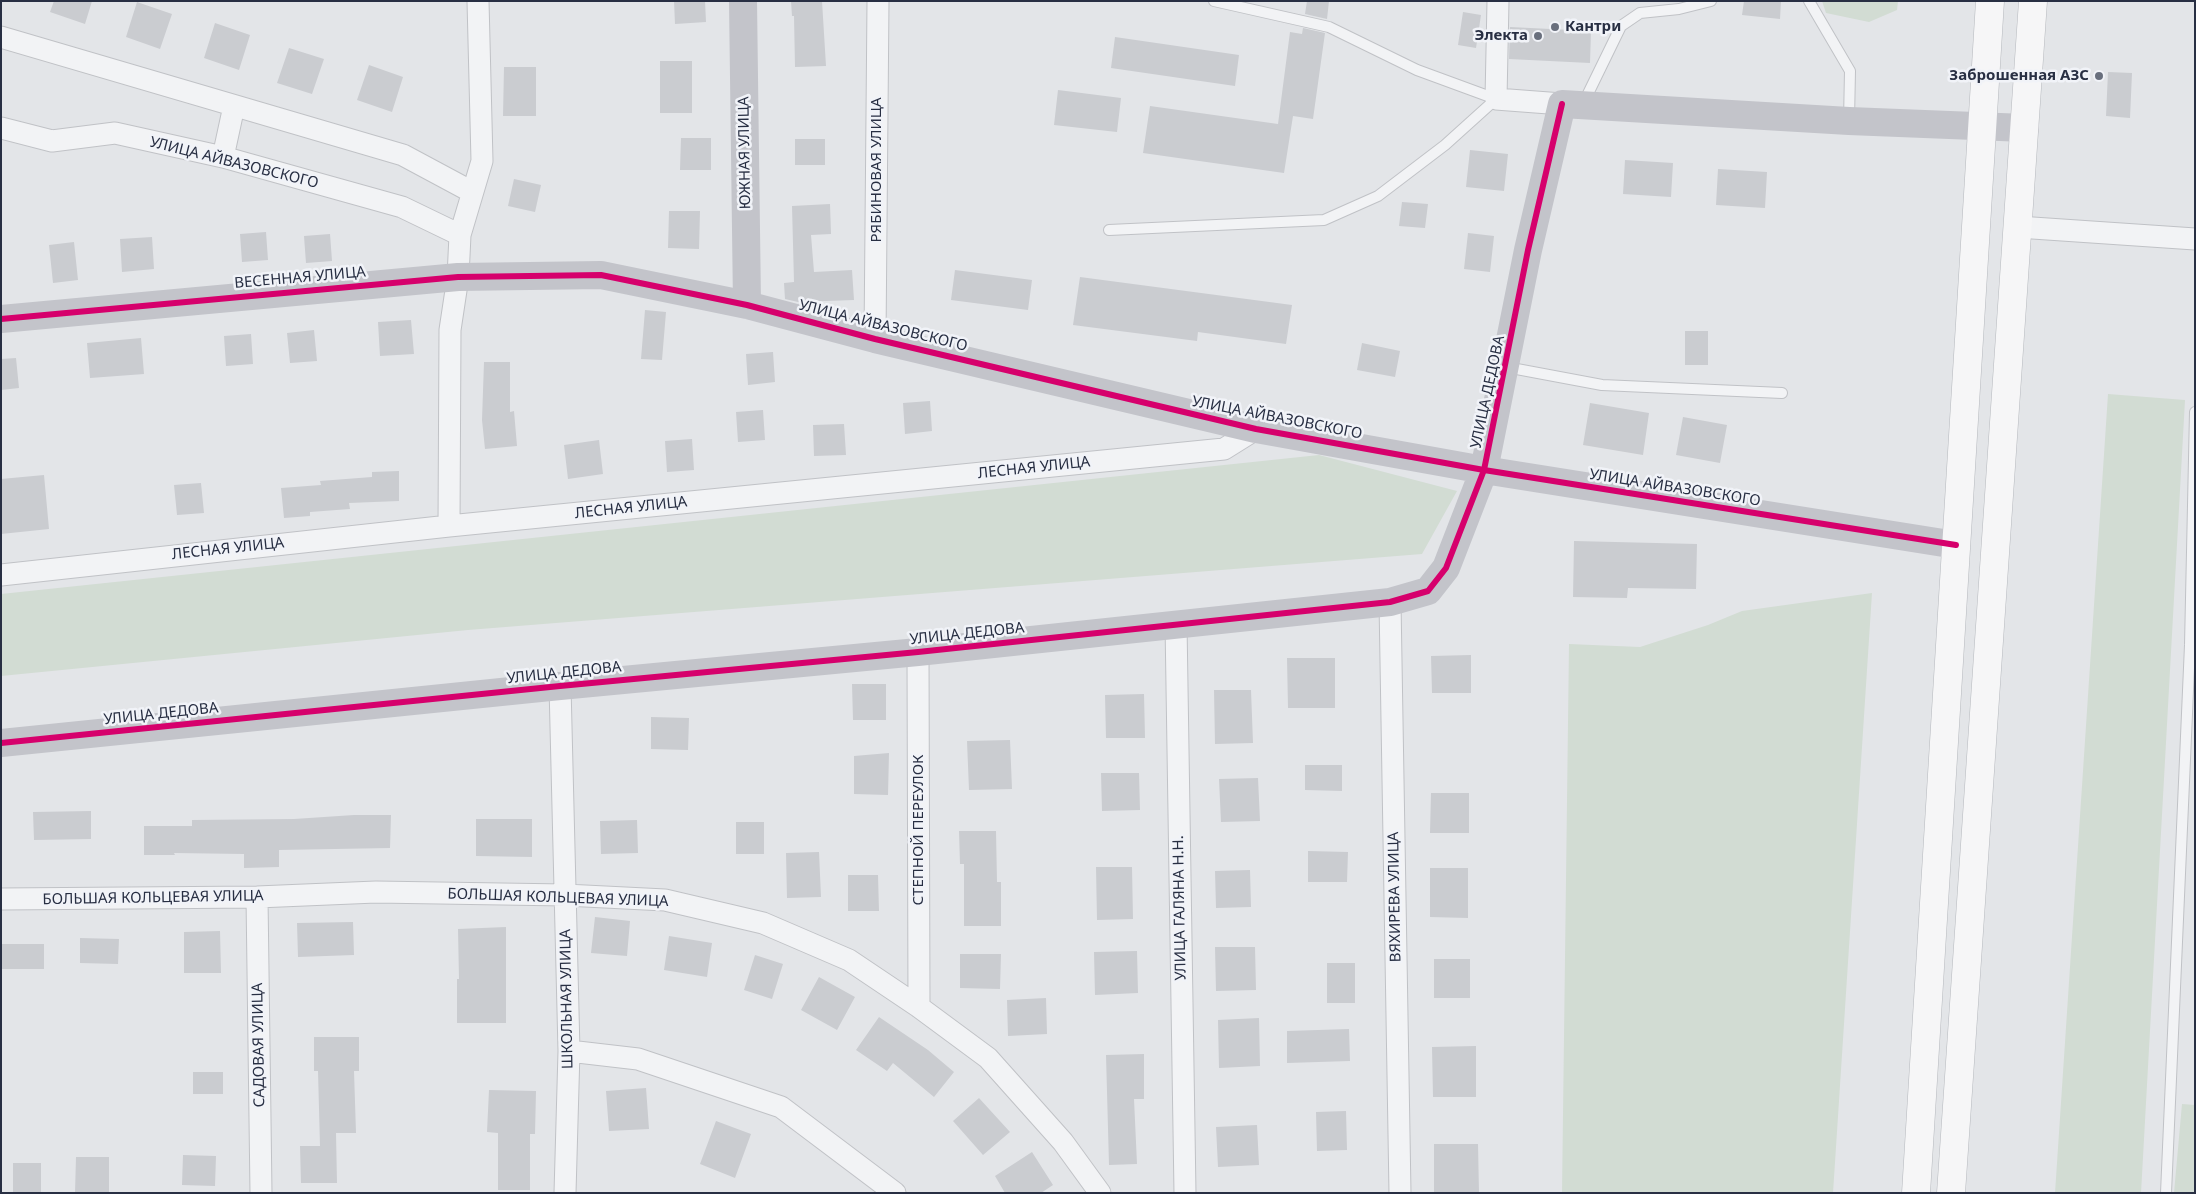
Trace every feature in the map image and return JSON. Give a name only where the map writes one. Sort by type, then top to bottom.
[{"type":"highway","points":[[1916,1193],[1990,1]]},
{"type":"highway","points":[[1951,1193],[2033,1]]},
{"type":"street","points":[[449,526],[450,330],[458,277],[460,235],[482,161],[478,1]]},
{"type":"street","name":"ЮЖНАЯ УЛИЦА","points":[[743,1],[747,305]]},
{"type":"street","name":"РЯБИНОВАЯ УЛИЦА","points":[[875,339],[878,1]]},
{"type":"street","points":[[1498,1],[1496,99],[1849,121],[2025,128]]},
{"type":"street","points":[[1,37],[403,155],[472,192]]},
{"type":"street","name":"УЛИЦА ДЕДОВА","points":[[1,743],[560,686],[918,652],[1176,623],[1390,602],[1428,591],[1446,568],[1484,470],[1528,250],[1572,104]]},
{"type":"street","points":[[223,157],[234,106]]},
{"type":"street","name":"УЛИЦА АЙВАЗОВСКОГО","points":[[1,128],[52,141],[115,133],[223,157],[402,207],[460,235]]},
{"type":"street","points":[[2018,227],[2195,239]]},
{"type":"street","name":"УЛИЦА АЙВАЗОВСКОГО","points":[[601,274],[747,305],[875,339],[1256,429],[1484,470],[1956,545]]},
{"type":"street","name":"ВЕСЕННАЯ УЛИЦА","points":[[1,319],[458,277],[601,274]]},
{"type":"street","name":"ЛЕСНАЯ УЛИЦА","points":[[1,575],[449,526],[1224,449],[1256,429]]},
{"type":"street","name":"ВЯХИРЕВА УЛИЦА","points":[[1390,602],[1400,1193]]},
{"type":"street","name":"УЛИЦА ГАЛЯНА Н.Н.","points":[[1176,623],[1185,1193]]},
{"type":"street","name":"СТЕПНОЙ ПЕРЕУЛОК","points":[[918,652],[919,1007]]},
{"type":"street","name":"ШКОЛЬНАЯ УЛИЦА","points":[[560,686],[569,1051],[565,1193]]},
{"type":"street","name":"БОЛЬШАЯ КОЛЬЦЕВАЯ УЛИЦА","points":[[1,899],[257,897],[376,892],[565,895],[665,900],[764,922],[848,960],[919,1007],[988,1058],[1063,1142],[1100,1193]]},
{"type":"street","name":"САДОВАЯ УЛИЦА","points":[[257,897],[261,1193]]},
{"type":"street","points":[[569,1051],[638,1059],[781,1107],[895,1193]]},
{"type":"lane","points":[[1109,230],[1324,220],[1378,196],[1446,145],[1496,99],[1417,70],[1329,27],[1214,1]]},
{"type":"lane","points":[[1572,104],[1621,26],[1640,13],[1679,9],[1710,1]]},
{"type":"lane","points":[[1809,1],[1850,71],[1849,121]]},
{"type":"lane","points":[[1506,366],[1602,385],[1782,393]]},
{"type":"lane","points":[[2166,1193],[2190,645],[2195,412]]},
{"type":"shaded area","points":[[1822,1],[1898,1],[1897,10],[1869,22],[1826,13]]},
{"type":"shaded area","points":[[2108,394],[2185,400],[2141,1193],[2055,1193]]},
{"type":"shaded area","points":[[1319,455],[1457,491],[1422,554],[468,630],[1,676],[1,594]]},
{"type":"shaded area","points":[[1872,593],[1833,1193],[1562,1193],[1569,644],[1640,647],[1708,625],[1742,611]]},
{"type":"shaded area","points":[[2182,1104],[2195,1105],[2195,1193],[2174,1193]]},
{"type":"building","points":[[54,1],[92,1],[85,24],[50,12]]},
{"type":"building","points":[[674,1],[705,1],[706,22],[675,24]]},
{"type":"building","points":[[791,1],[822,1],[826,66],[795,67],[794,16],[792,16]]},
{"type":"building","points":[[1307,1],[1329,1],[1327,19],[1305,14]]},
{"type":"building","points":[[1744,1],[1781,1],[1780,19],[1742,15]]},
{"type":"building","points":[[137,2],[172,14],[160,49],[126,37]]},
{"type":"building","points":[[1463,12],[1481,15],[1476,48],[1458,45]]},
{"type":"building","points":[[215,23],[250,35],[239,70],[204,58]]},
{"type":"building","points":[[1510,27],[1591,31],[1590,63],[1509,59]]},
{"type":"building","points":[[1303,28],[1325,33],[1313,119],[1293,116],[1284,173],[1143,153],[1150,106],[1278,124],[1290,32],[1302,34]]},
{"type":"building","points":[[1115,37],[1239,55],[1235,86],[1111,68]]},
{"type":"building","points":[[289,48],[324,59],[312,94],[277,83]]},
{"type":"building","points":[[660,61],[692,61],[692,113],[660,113]]},
{"type":"building","points":[[369,65],[403,77],[392,112],[357,100]]},
{"type":"building","points":[[504,67],[536,67],[536,116],[503,116]]},
{"type":"building","points":[[2108,72],[2132,73],[2130,118],[2106,116]]},
{"type":"building","points":[[1058,90],[1121,98],[1117,132],[1054,125]]},
{"type":"building","points":[[681,138],[711,138],[711,170],[680,170]]},
{"type":"building","points":[[795,139],[825,139],[825,165],[795,165]]},
{"type":"building","points":[[1470,150],[1508,154],[1504,191],[1466,187]]},
{"type":"building","points":[[1625,160],[1673,163],[1671,197],[1623,194]]},
{"type":"building","points":[[1718,169],[1767,172],[1765,208],[1716,205]]},
{"type":"building","points":[[514,179],[541,185],[535,212],[508,206]]},
{"type":"building","points":[[1402,202],[1428,204],[1425,228],[1399,226]]},
{"type":"building","points":[[830,204],[831,234],[811,235],[814,272],[852,270],[854,300],[798,302],[785,299],[784,283],[794,282],[792,206]]},
{"type":"building","points":[[669,211],[700,211],[699,249],[668,248]]},
{"type":"building","points":[[266,232],[268,260],[242,262],[240,234]]},
{"type":"building","points":[[1468,233],[1494,236],[1490,272],[1464,269]]},
{"type":"building","points":[[330,234],[332,261],[306,263],[304,236]]},
{"type":"building","points":[[152,237],[154,269],[122,272],[120,239]]},
{"type":"building","points":[[74,242],[78,280],[53,283],[49,245]]},
{"type":"building","points":[[955,270],[1032,280],[1028,310],[951,300]]},
{"type":"building","points":[[1080,277],[1292,305],[1286,344],[1198,332],[1197,341],[1073,325]]},
{"type":"building","points":[[645,310],[666,312],[662,360],[641,359]]},
{"type":"building","points":[[411,320],[414,354],[380,356],[378,322]]},
{"type":"building","points":[[314,330],[317,361],[290,363],[287,333]]},
{"type":"building","points":[[1685,331],[1708,331],[1708,365],[1685,365]]},
{"type":"building","points":[[251,334],[253,364],[226,366],[224,336]]},
{"type":"building","points":[[141,338],[144,374],[90,378],[87,343]]},
{"type":"building","points":[[1362,343],[1400,351],[1395,377],[1357,370]]},
{"type":"building","points":[[773,352],[775,382],[748,385],[746,354]]},
{"type":"building","points":[[16,358],[19,388],[1,390],[1,359]]},
{"type":"building","points":[[484,362],[510,362],[510,412],[514,411],[517,446],[485,449],[482,420]]},
{"type":"building","points":[[930,401],[932,431],[905,434],[903,403]]},
{"type":"building","points":[[1590,403],[1649,413],[1643,455],[1583,445]]},
{"type":"building","points":[[763,410],[765,440],[738,442],[736,412]]},
{"type":"building","points":[[1683,417],[1727,425],[1720,463],[1676,455]]},
{"type":"building","points":[[844,424],[846,455],[814,456],[813,425]]},
{"type":"building","points":[[692,439],[694,470],[667,472],[665,441]]},
{"type":"building","points":[[599,440],[603,474],[568,479],[564,445]]},
{"type":"building","points":[[399,471],[399,501],[349,503],[350,509],[310,512],[310,516],[284,518],[281,488],[321,485],[320,481],[372,477],[372,472]]},
{"type":"building","points":[[44,475],[49,529],[1,534],[1,479]]},
{"type":"building","points":[[201,483],[204,513],[177,515],[174,485]]},
{"type":"building","points":[[1574,541],[1697,544],[1696,589],[1628,588],[1627,598],[1573,597]]},
{"type":"building","points":[[1471,655],[1471,693],[1432,693],[1431,656]]},
{"type":"building","points":[[1287,658],[1335,658],[1335,708],[1288,708]]},
{"type":"building","points":[[852,684],[886,684],[886,720],[853,720]]},
{"type":"building","points":[[1214,690],[1251,690],[1253,743],[1215,744]]},
{"type":"building","points":[[1144,694],[1145,738],[1106,738],[1105,695]]},
{"type":"building","points":[[651,717],[689,718],[688,750],[651,749]]},
{"type":"building","points":[[1010,740],[1012,789],[969,790],[967,741]]},
{"type":"building","points":[[889,753],[888,795],[854,794],[854,756]]},
{"type":"building","points":[[1305,765],[1342,765],[1342,791],[1305,790]]},
{"type":"building","points":[[1101,773],[1139,773],[1140,810],[1102,811]]},
{"type":"building","points":[[1258,778],[1260,821],[1221,822],[1219,779]]},
{"type":"building","points":[[1431,793],[1469,793],[1469,833],[1430,833]]},
{"type":"building","points":[[91,811],[91,839],[34,840],[33,812]]},
{"type":"building","points":[[354,815],[391,815],[390,848],[279,850],[279,867],[244,868],[244,854],[174,853],[175,855],[144,855],[144,826],[192,826],[192,820],[294,819]]},
{"type":"building","points":[[476,819],[532,819],[532,857],[476,856]]},
{"type":"building","points":[[637,820],[638,853],[601,854],[600,821]]},
{"type":"building","points":[[736,822],[764,822],[764,854],[736,854]]},
{"type":"building","points":[[959,831],[996,831],[997,882],[1001,882],[1001,926],[964,926],[964,864],[960,864]]},
{"type":"building","points":[[1308,851],[1348,852],[1347,882],[1308,882]]},
{"type":"building","points":[[819,852],[821,897],[787,898],[786,853]]},
{"type":"building","points":[[1096,867],[1132,867],[1133,919],[1097,920]]},
{"type":"building","points":[[1430,868],[1468,868],[1468,918],[1430,917]]},
{"type":"building","points":[[1250,870],[1251,907],[1216,908],[1215,871]]},
{"type":"building","points":[[848,875],[878,875],[879,911],[848,911]]},
{"type":"building","points":[[595,917],[630,921],[627,956],[591,953]]},
{"type":"building","points":[[353,922],[354,955],[298,957],[297,923]]},
{"type":"building","points":[[506,927],[506,1023],[457,1023],[457,979],[459,979],[458,929]]},
{"type":"building","points":[[220,931],[221,973],[184,973],[184,932]]},
{"type":"building","points":[[669,936],[712,943],[707,977],[664,970]]},
{"type":"building","points":[[80,938],[119,939],[118,964],[80,963]]},
{"type":"building","points":[[1,944],[44,944],[44,969],[1,969]]},
{"type":"building","points":[[1215,947],[1255,947],[1256,990],[1216,991]]},
{"type":"building","points":[[1137,951],[1138,993],[1095,995],[1094,952]]},
{"type":"building","points":[[960,954],[1001,954],[1000,989],[960,988]]},
{"type":"building","points":[[755,955],[783,964],[772,999],[744,990]]},
{"type":"building","points":[[1434,959],[1470,959],[1470,998],[1434,998]]},
{"type":"building","points":[[1327,963],[1355,963],[1355,1003],[1327,1003]]},
{"type":"building","points":[[819,977],[855,997],[837,1030],[801,1010]]},
{"type":"building","points":[[1046,998],[1047,1034],[1008,1036],[1007,1000]]},
{"type":"building","points":[[879,1017],[928,1050],[954,1072],[934,1097],[893,1063],[887,1071],[856,1050]]},
{"type":"building","points":[[1259,1018],[1260,1066],[1219,1068],[1218,1020]]},
{"type":"building","points":[[1349,1029],[1350,1061],[1287,1063],[1287,1031]]},
{"type":"building","points":[[314,1037],[359,1037],[359,1071],[354,1071],[356,1133],[336,1133],[337,1183],[301,1183],[300,1146],[320,1146],[318,1071],[314,1071]]},
{"type":"building","points":[[1476,1046],[1476,1097],[1433,1097],[1432,1047]]},
{"type":"building","points":[[1144,1054],[1144,1099],[1134,1099],[1137,1164],[1109,1165],[1106,1055]]},
{"type":"building","points":[[193,1072],[223,1072],[223,1094],[193,1094]]},
{"type":"building","points":[[646,1088],[649,1129],[609,1131],[606,1091]]},
{"type":"building","points":[[489,1090],[536,1091],[535,1134],[530,1134],[530,1190],[498,1190],[498,1133],[487,1132]]},
{"type":"building","points":[[979,1098],[1010,1132],[983,1155],[953,1121]]},
{"type":"building","points":[[1346,1111],[1347,1150],[1317,1151],[1316,1112]]},
{"type":"building","points":[[716,1121],[751,1134],[735,1178],[700,1164]]},
{"type":"building","points":[[1257,1125],[1259,1165],[1218,1167],[1216,1127]]},
{"type":"building","points":[[1434,1144],[1478,1144],[1479,1193],[1434,1193]]},
{"type":"building","points":[[1032,1152],[1053,1185],[1041,1193],[1005,1193],[995,1176]]},
{"type":"building","points":[[183,1155],[216,1156],[215,1186],[182,1185]]},
{"type":"building","points":[[76,1157],[109,1157],[109,1193],[75,1193]]},
{"type":"building","points":[[13,1163],[41,1163],[41,1193],[13,1193]]},
{"type":"cycle path","points":[[1,743],[560,686],[918,652],[1390,602],[1428,591],[1446,568],[1484,470],[1528,250],[1562,104]]},
{"type":"cycle path","points":[[1,319],[458,277],[601,275],[747,305],[875,339],[1256,429],[1484,470],[1956,545]]},
{"type":"place","name":"Кантри","points":[[1555,27]]},
{"type":"place","name":"Электа","points":[[1538,36]]},
{"type":"place","name":"Заброшенная АЗС","points":[[2099,76]]}]
